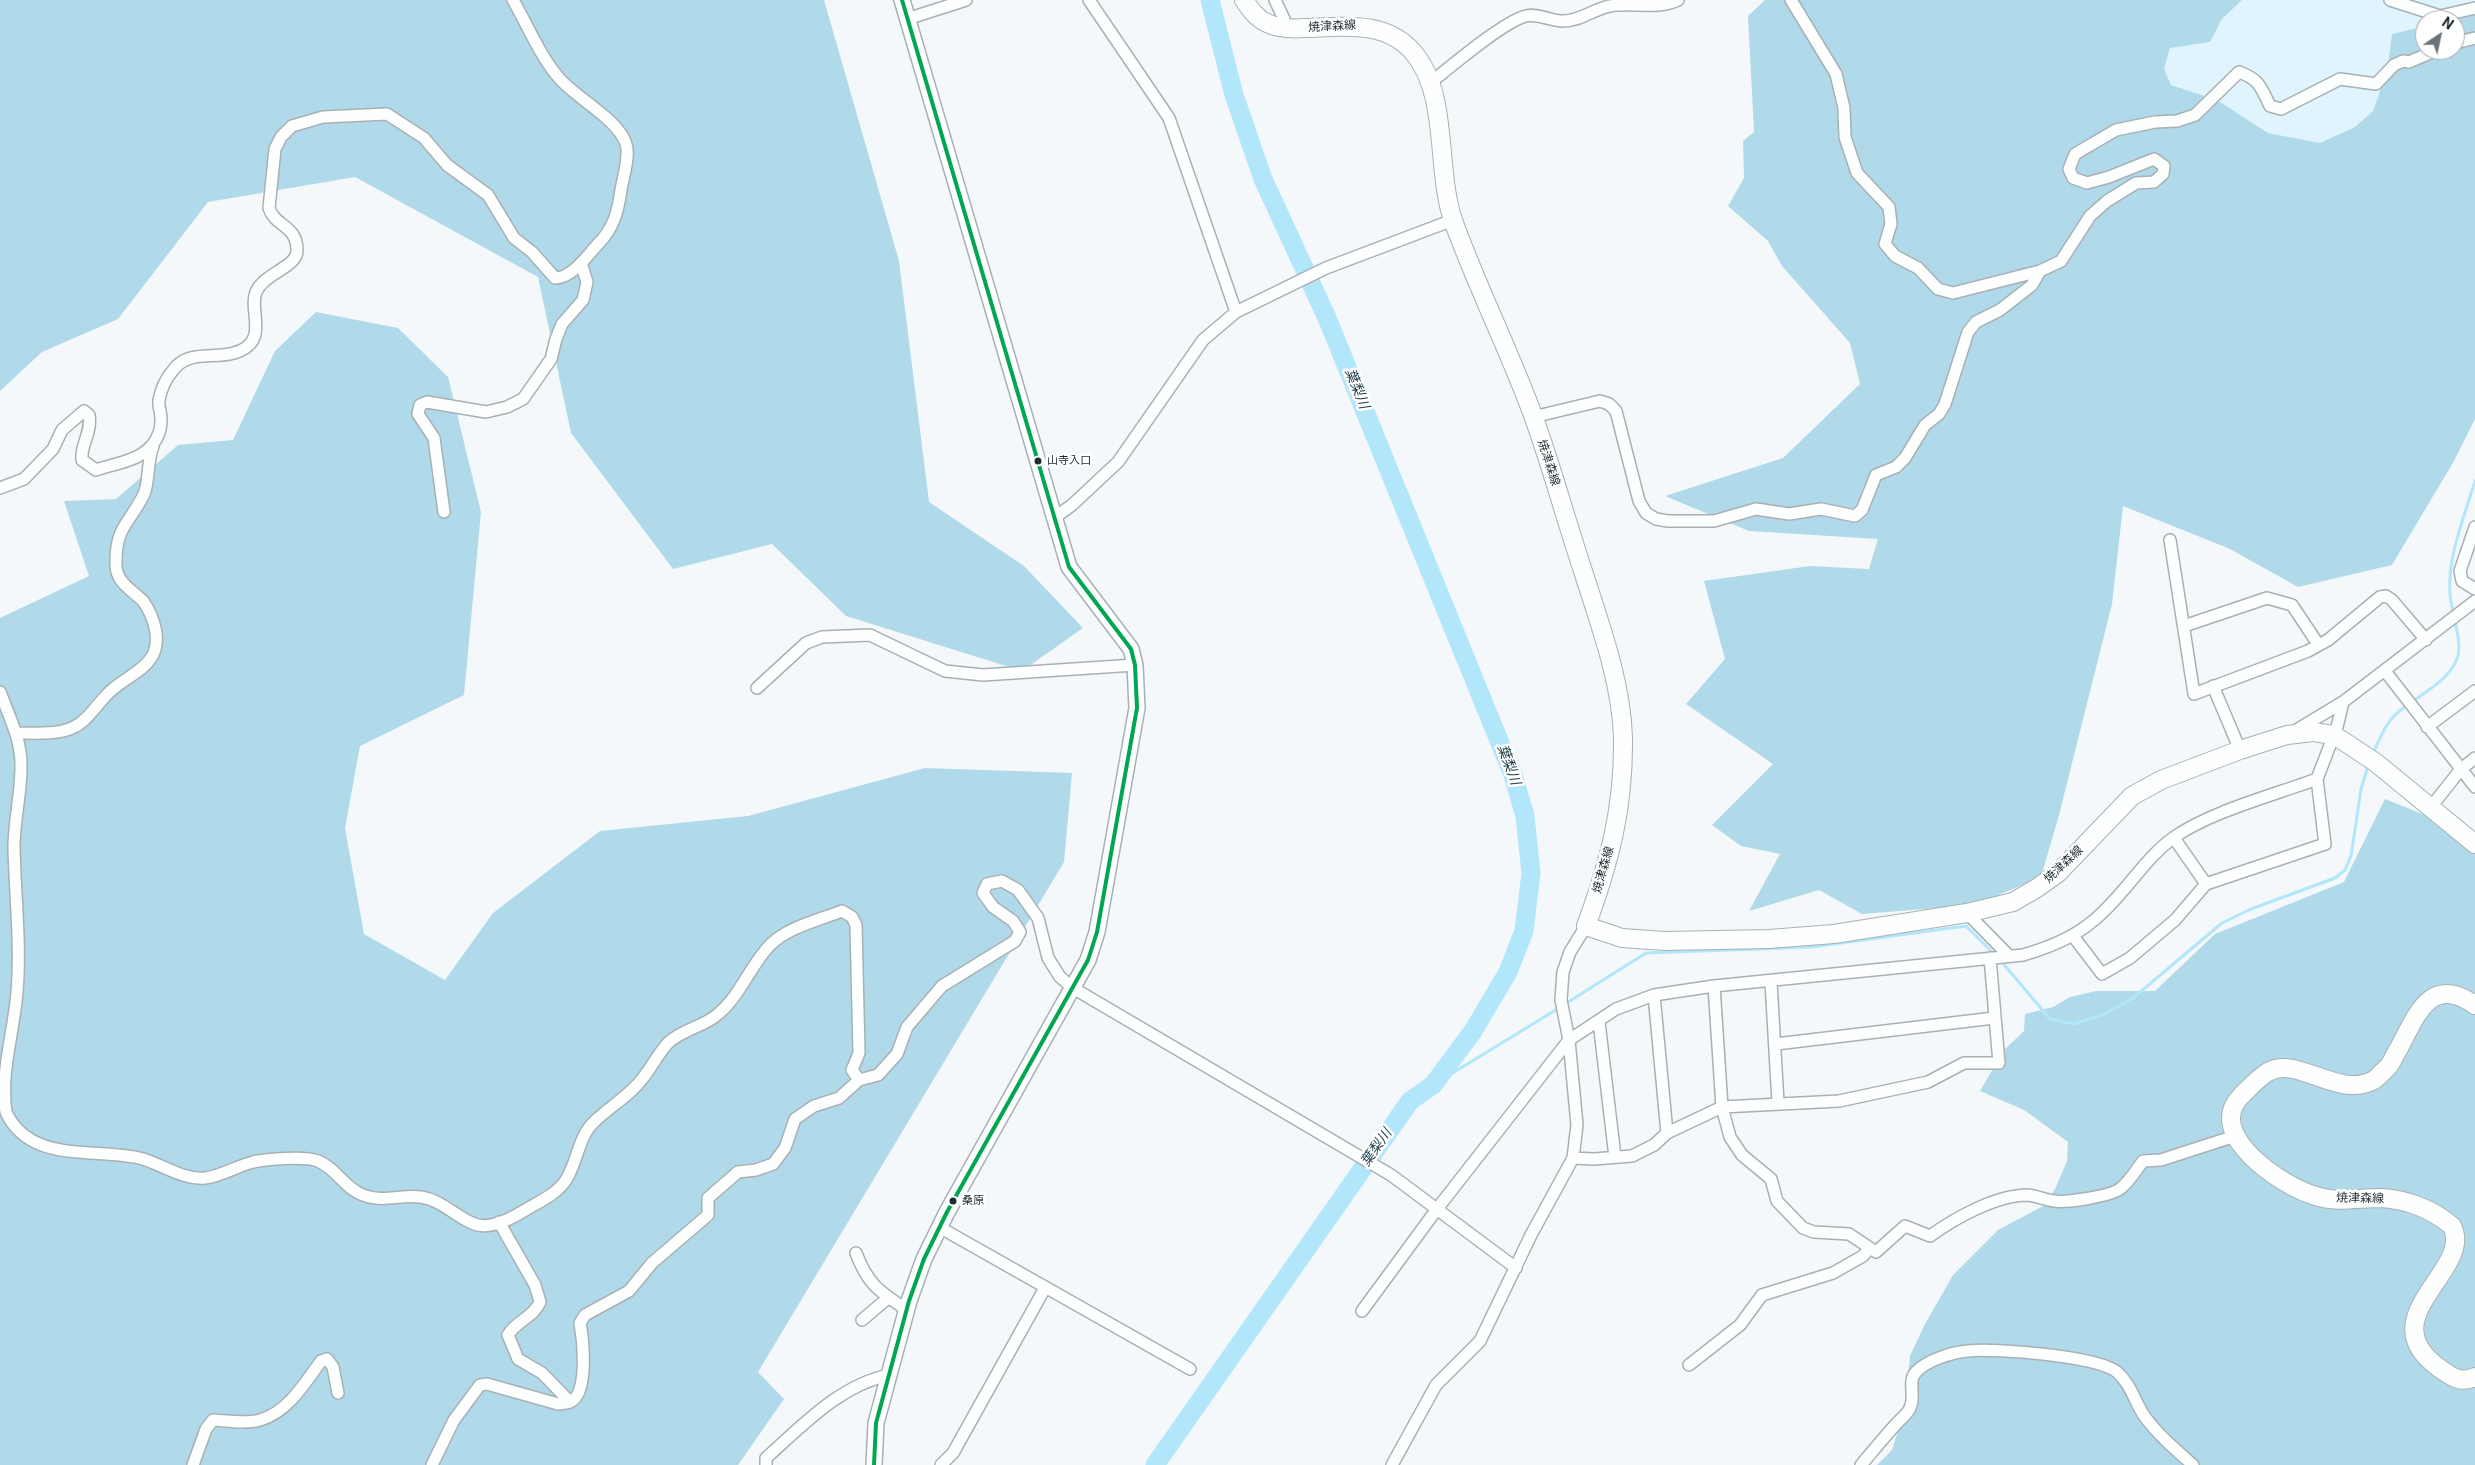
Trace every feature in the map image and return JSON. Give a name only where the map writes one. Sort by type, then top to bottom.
[{"type":"main road","points":[[874,1465],[876,1423],[907,1310],[924,1259],[939,1227],[1088,960],[1097,932],[1137,708],[1135,666],[1131,649],[1069,567],[902,0]]},
{"type":"main road","name":"焼津森線","points":[[1244,0],[1253,13],[1266,23],[1282,28],[1361,26],[1378,29],[1394,36],[1411,50],[1421,62],[1438,116],[1443,173],[1453,220],[1533,417],[1607,646],[1620,702],[1623,736],[1622,778],[1618,818],[1606,872],[1586,926],[1622,938],[1665,941],[1769,939],[1834,934],[1967,913],[2013,902],[2038,888],[2058,873],[2132,796],[2161,780],[2240,750],[2287,735],[2313,732],[2334,735],[2370,759],[2432,807],[2475,844]]},
{"type":"main road","points":[[2235,1136],[2230,1124],[2231,1108],[2241,1096],[2269,1071],[2287,1067],[2329,1082],[2354,1086],[2373,1081],[2390,1065],[2408,1029],[2428,1001],[2441,992],[2452,993],[2475,1005]]},
{"type":"main road","name":"焼津森線","points":[[2235,1136],[2258,1162],[2296,1189],[2318,1197],[2339,1200],[2381,1198],[2422,1206],[2439,1215],[2456,1229],[2463,1244],[2464,1255],[2453,1276],[2420,1321],[2417,1336],[2420,1349],[2431,1363],[2463,1380],[2475,1377]]},
{"type":"street","points":[[16,734],[63,731],[73,728],[113,688],[142,668],[151,658],[156,648],[156,632],[149,611],[143,602],[121,582],[116,569],[116,556],[122,527],[145,493],[148,459],[160,432],[162,418],[159,401],[167,380],[175,367],[186,359],[234,353],[252,341],[258,327],[256,293],[263,281],[291,264],[298,253],[296,240],[291,230],[272,216],[269,208],[274,149],[281,137],[292,126],[323,117],[387,114],[424,138],[447,165],[488,195],[514,238],[532,252],[555,278],[562,278],[581,263],[605,237],[616,219],[627,159],[626,145],[606,117],[570,90],[558,78],[513,0]]},
{"type":"street","points":[[908,19],[966,0]]},
{"type":"street","points":[[1089,0],[1169,118],[1236,312]]},
{"type":"street","points":[[1275,0],[1284,19],[1282,28]]},
{"type":"street","points":[[1429,84],[1504,27],[1526,16],[1542,16],[1562,21],[1583,18],[1609,6],[1661,4],[1678,0]]},
{"type":"street","points":[[1792,0],[1836,74],[1844,108],[1845,137],[1857,172],[1889,207],[1890,224],[1885,244],[1895,256],[1918,268],[1938,289],[1953,293],[2040,272],[2061,261],[2090,216],[2107,201],[2136,183],[2154,182],[2163,174],[2164,166],[2154,159],[2110,178],[2087,183],[2073,178],[2069,169],[2075,154],[2116,130],[2155,122],[2177,121],[2195,115],[2239,72],[2252,77],[2261,86],[2270,106],[2281,109],[2340,79],[2376,84],[2394,65],[2403,61],[2409,62],[2415,59]]},
{"type":"street","points":[[2390,0],[2440,16],[2475,8]]},
{"type":"street","points":[[1054,518],[1118,462],[1203,340],[1236,312],[1326,268],[1453,220]]},
{"type":"street","points":[[444,512],[434,438],[418,414],[420,405],[427,402],[486,412],[507,407],[523,399],[551,359],[562,324],[584,300],[587,282],[581,263]]},
{"type":"street","points":[[1533,417],[1600,400],[1610,404],[1616,411],[1638,501],[1646,512],[1656,519],[1714,521],[1756,509],[1789,514],[1821,509],[1855,516],[1862,510],[1876,475],[1896,467],[1905,458],[1925,425],[1939,414],[1945,404],[1968,332],[1976,322],[2000,310],[2032,285],[2040,272]]},
{"type":"street","points":[[0,488],[24,479],[53,449],[62,430],[84,411],[89,414],[90,424],[88,438],[81,453],[82,460],[88,466],[96,470],[130,460],[153,446]]},
{"type":"street","points":[[2475,527],[2460,571],[2462,581],[2475,589]]},
{"type":"street","points":[[2170,540],[2194,694],[2308,652],[2318,644],[2328,640],[2380,597],[2386,596],[2426,640]]},
{"type":"street","points":[[2184,626],[2267,598],[2292,605],[2318,644]]},
{"type":"street","points":[[2287,735],[2343,702],[2475,601]]},
{"type":"street","points":[[757,688],[806,643],[822,637],[870,636],[945,670],[983,675],[1135,666]]},
{"type":"street","points":[[2385,671],[2475,787]]},
{"type":"street","points":[[2213,686],[2240,750]]},
{"type":"street","points":[[2427,727],[2475,691]]},
{"type":"street","points":[[0,692],[16,734],[22,765],[14,842],[18,972],[16,1000],[4,1044],[3,1105],[17,1130],[30,1139],[63,1150],[144,1160],[198,1178],[210,1177],[254,1162],[307,1159],[320,1162],[349,1188],[362,1195],[376,1198],[416,1196],[430,1199],[472,1224],[482,1226],[499,1222],[554,1193],[565,1181],[582,1140],[592,1123],[634,1089],[669,1042],[715,1017],[726,1007],[770,946],[784,935],[842,912],[852,917],[856,925],[859,1053],[852,1070],[859,1080]]},
{"type":"street","points":[[2072,936],[2102,974],[2130,958],[2175,920],[2206,884],[2325,844],[2317,779],[2334,735],[2343,702]]},
{"type":"street","points":[[2432,807],[2461,769],[2475,758]]},
{"type":"street","points":[[1362,1311],[1437,1209],[1569,1040],[1616,1010],[1654,995],[1714,986],[1771,982],[2023,955],[2046,948],[2072,936],[2105,910],[2154,853],[2192,826],[2317,779]]},
{"type":"street","points":[[2174,838],[2206,884]]},
{"type":"street","points":[[432,1465],[454,1420],[480,1385],[487,1384],[558,1404],[570,1402],[580,1390],[583,1339],[580,1323],[585,1314],[629,1291],[652,1263],[708,1215],[708,1198],[738,1172],[756,1170],[773,1164],[785,1148],[795,1119],[814,1106],[839,1098],[859,1080],[878,1075],[897,1054],[907,1027],[942,986],[1016,941],[1020,932],[1013,921],[993,907],[983,893],[988,884],[1002,881],[1018,890],[1038,918],[1048,958],[1060,977],[1073,988],[1391,1175],[1516,1268]]},
{"type":"street","points":[[1967,913],[2008,956]]},
{"type":"street","points":[[1392,1465],[1436,1385],[1480,1341],[1531,1235],[1573,1158],[1577,1126],[1569,1040],[1561,1000],[1563,972],[1570,952],[1586,926]]},
{"type":"street","points":[[1573,1158],[1594,1159],[1632,1156],[1654,1145],[1667,1133],[1722,1107],[1839,1101],[1928,1082],[1964,1063],[1999,1063],[1990,958]]},
{"type":"street","points":[[1771,982],[1778,1103]]},
{"type":"street","points":[[1714,986],[1722,1107],[1730,1137],[1742,1155],[1770,1178],[1778,1201],[1803,1228],[1814,1232],[1849,1234],[1876,1252],[1904,1226],[1930,1236],[1948,1222],[1976,1209],[2008,1199],[2028,1196],[2056,1202],[2075,1202],[2120,1189],[2143,1161],[2162,1160],[2235,1136]]},
{"type":"street","points":[[1654,995],[1667,1133]]},
{"type":"street","points":[[1776,1044],[1994,1018]]},
{"type":"street","points":[[1598,1022],[1615,1157]]},
{"type":"street","points":[[499,1222],[535,1285],[540,1302],[537,1311],[512,1328],[508,1335],[518,1359],[542,1373],[570,1402]]},
{"type":"street","points":[[939,1227],[1190,1369]]},
{"type":"street","points":[[1689,1365],[1740,1325],[1762,1295],[1833,1273],[1852,1264],[1870,1248]]},
{"type":"street","points":[[856,1254],[864,1274],[874,1287],[907,1310]]},
{"type":"street","points":[[941,1465],[953,1453],[1045,1288]]},
{"type":"street","points":[[862,1320],[888,1298]]},
{"type":"street","points":[[1860,1465],[1910,1408],[1912,1376],[1918,1370],[1930,1362],[1966,1351],[1988,1350],[2026,1354],[2048,1353],[2116,1371],[2126,1381],[2144,1416],[2163,1438],[2193,1465]]},
{"type":"street","points":[[193,1465],[206,1429],[213,1420],[249,1421],[269,1416],[295,1397],[321,1361],[327,1359],[333,1368],[338,1393]]},
{"type":"street","points":[[766,1465],[766,1458],[826,1405],[875,1378],[889,1375]]},
{"type":"shaded area","points":[[0,0],[824,0],[899,261],[929,502],[1024,566],[1083,628],[1022,671],[846,616],[772,544],[673,569],[571,433],[538,277],[355,177],[208,202],[118,319],[42,352],[0,391]]},
{"type":"shaded area","points":[[1765,0],[2242,0],[2222,19],[2210,42],[2170,48],[2164,69],[2171,85],[2217,100],[2268,133],[2320,143],[2355,127],[2373,111],[2387,72],[2392,34],[2415,28],[2415,60],[2465,60],[2465,16],[2475,14],[2475,419],[2454,461],[2392,565],[2298,587],[2230,549],[2123,506],[2112,604],[2059,815],[2041,877],[1975,905],[1862,914],[1819,890],[1749,911],[1780,854],[1741,846],[1712,825],[1773,764],[1686,704],[1725,659],[1704,581],[1810,566],[1869,569],[1878,539],[1749,531],[1665,496],[1783,458],[1860,384],[1850,343],[1782,266],[1768,241],[1728,206],[1744,178],[1743,141],[1754,132],[1748,16]]},
{"type":"shaded area","points":[[2242,0],[2475,0],[2475,14],[2465,16],[2465,10],[2415,10],[2415,28],[2392,34],[2387,72],[2373,111],[2355,127],[2320,143],[2268,133],[2217,100],[2171,85],[2164,69],[2170,48],[2209,42],[2222,19]]},
{"type":"shaded area","points":[[316,312],[398,328],[448,377],[481,512],[464,695],[360,746],[345,828],[364,934],[445,980],[493,913],[600,831],[748,816],[925,768],[1072,773],[1064,862],[758,1372],[784,1399],[738,1465],[0,1465],[0,618],[89,576],[64,501],[116,499],[178,445],[233,440],[275,351]]},
{"type":"shaded area","points":[[2385,799],[2475,835],[2475,1465],[1877,1465],[1892,1450],[1905,1408],[1910,1356],[1925,1324],[1953,1275],[1998,1230],[2045,1205],[2056,1187],[2067,1161],[2068,1142],[2024,1110],[1980,1091],[2004,1050],[2024,1031],[2025,1014],[2053,1007],[2070,997],[2096,991],[2155,991],[2215,934],[2344,882]]},
{"type":"waterway","name":"葉梨川","points":[[1155,1465],[1410,1101],[1433,1085],[1473,1031],[1508,972],[1524,931],[1531,873],[1525,816],[1513,775],[1327,318],[1263,179],[1234,95],[1210,0]]},
{"type":"waterway","points":[[2454,614],[2450,598],[2451,564],[2459,530],[2475,481]]},
{"type":"waterway","points":[[2373,753],[2392,718],[2445,677],[2456,661],[2459,651],[2455,620]]},
{"type":"waterway","points":[[2001,961],[2050,1019],[2074,1024],[2105,1014],[2133,998],[2222,923],[2251,909],[2335,878],[2345,870],[2351,856],[2361,789],[2368,766]]},
{"type":"waterway","points":[[1565,1004],[1646,953],[1812,947],[1966,926],[1995,955]]},
{"type":"waterway","points":[[1433,1085],[1559,1008]]},
{"type":"transit line","points":[[874,1465],[876,1423],[909,1301],[924,1259],[947,1212],[1088,960],[1097,932],[1137,708],[1135,665],[1131,649],[1069,567],[902,0]]},
{"type":"place","name":"山寺入口","points":[[1038,461]]},
{"type":"place","name":"桑原","points":[[953,1201]]}]
